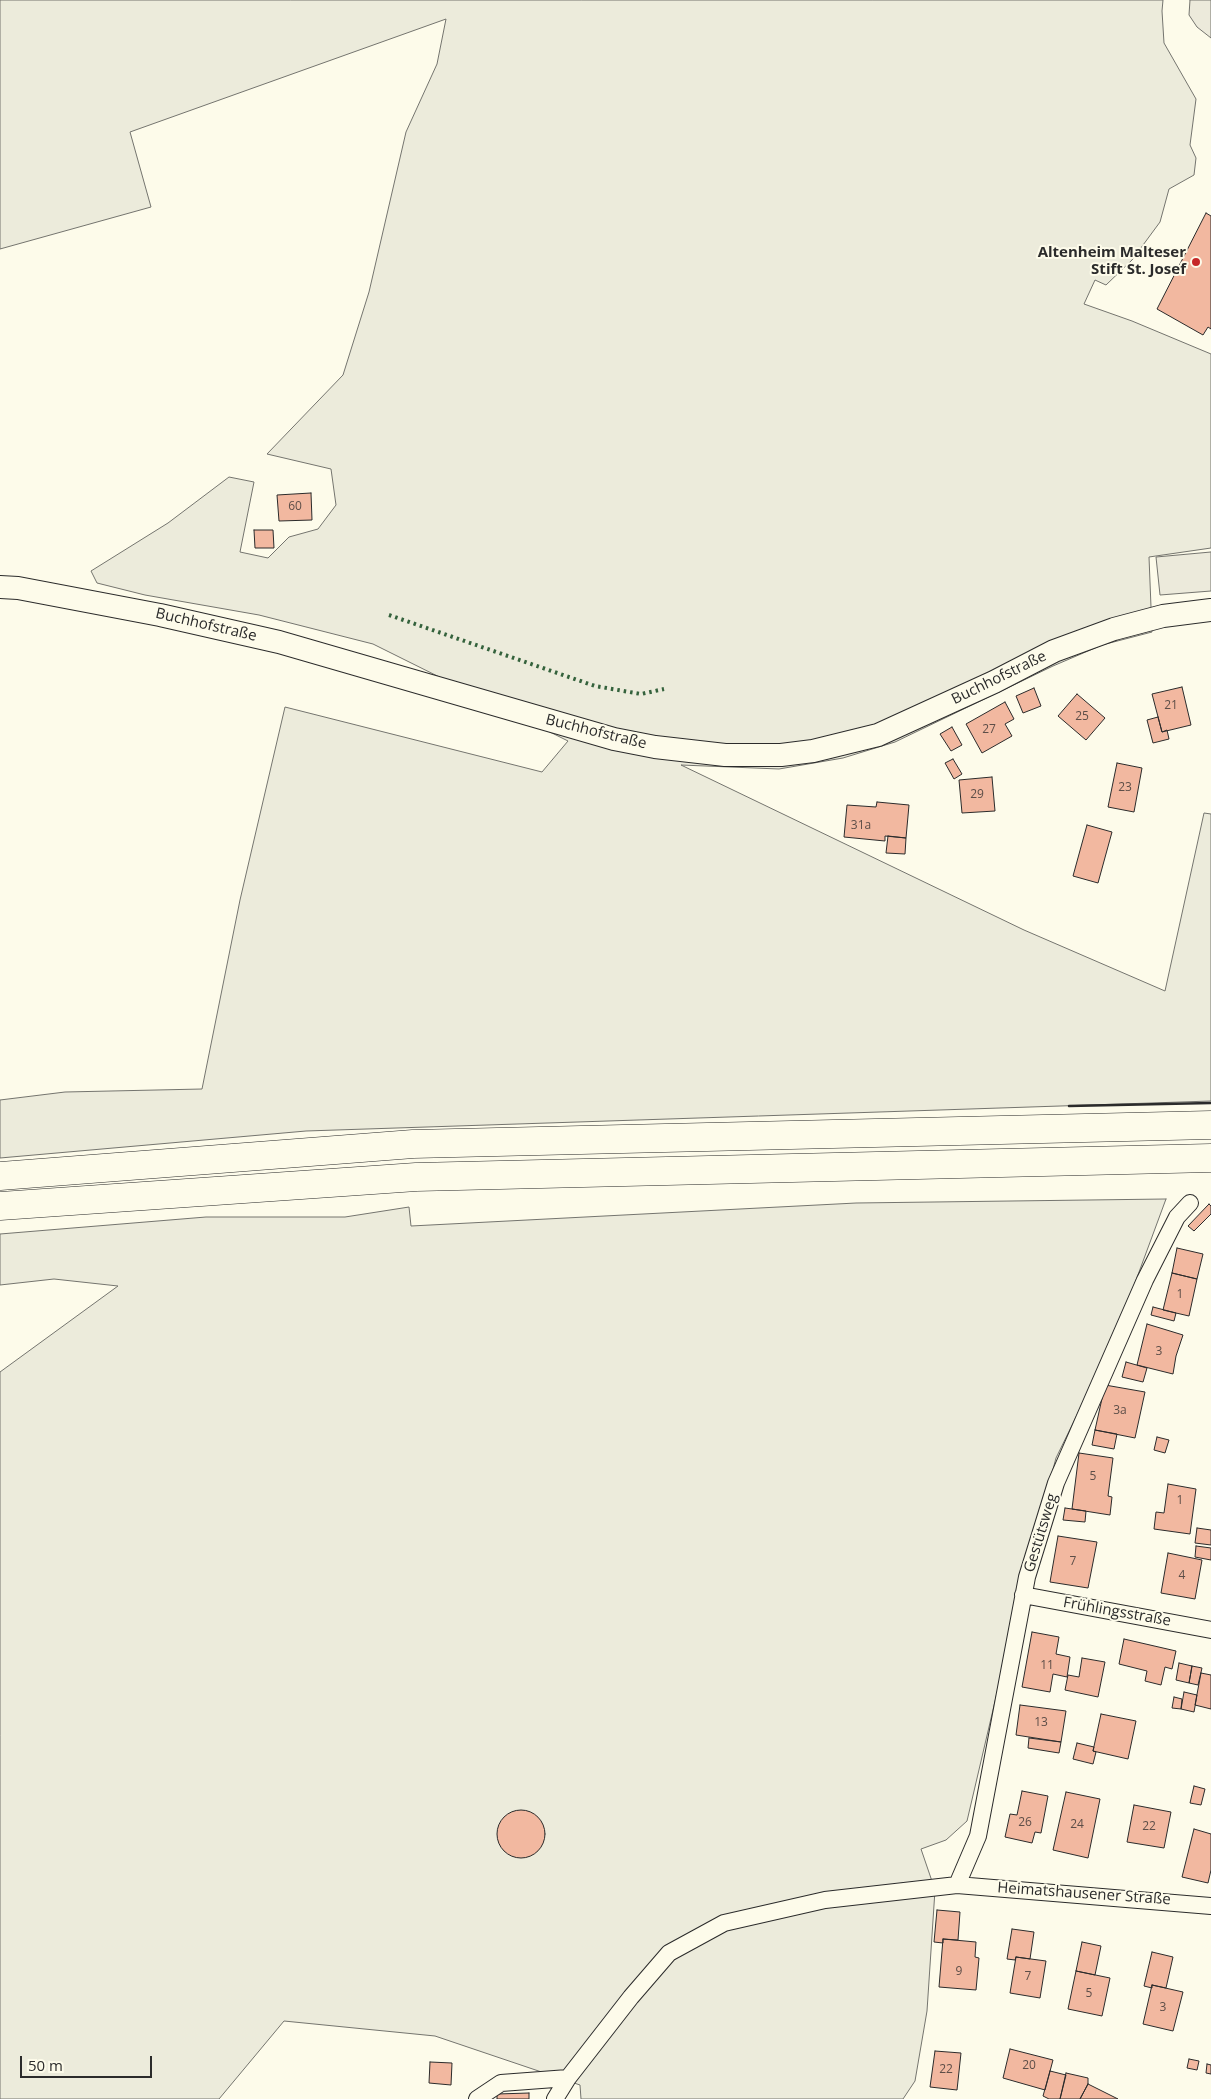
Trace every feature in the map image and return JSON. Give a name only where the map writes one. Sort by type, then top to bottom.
[{"type":"highway","points":[[0,1176],[413,1144],[1211,1125]]},
{"type":"highway","points":[[0,1206],[416,1177],[942,1166],[1211,1158]]},
{"type":"main road","name":"Buchhofstraße","points":[[0,587],[18,588],[160,614],[279,642],[614,739],[664,748],[725,755],[781,755],[797,753],[878,735],[994,682],[1062,648],[1114,629],[1163,616],[1211,610]]},
{"type":"street","name":"Gestütsweg","points":[[957,1885],[978,1836],[1023,1595],[1056,1483],[1145,1280],[1177,1216],[1190,1203]]},
{"type":"street","name":"Frühlingsstraße","points":[[1023,1595],[1211,1630]]},
{"type":"street","name":"Heimatshausener Straße","points":[[555,2099],[568,2078],[631,1997],[669,1953],[724,1923],[825,1900],[957,1885],[1211,1906]]},
{"type":"street","points":[[477,2099],[501,2083],[568,2078]]},
{"type":"shaded area","points":[[0,0],[1163,0],[1164,43],[1196,99],[1190,145],[1196,158],[1194,175],[1169,189],[1160,222],[1132,260],[1106,285],[1095,280],[1084,304],[1132,321],[1211,354],[1211,548],[1149,557],[1152,632],[1102,645],[1053,666],[895,742],[843,758],[779,769],[681,765],[1024,930],[1165,991],[1204,813],[1211,814],[1211,1101],[306,1131],[0,1158],[0,1100],[65,1092],[202,1089],[240,900],[285,707],[542,772],[568,741],[373,644],[259,615],[145,595],[97,583],[91,571],[168,523],[229,477],[254,482],[240,552],[268,558],[289,537],[318,529],[336,505],[331,469],[267,454],[343,375],[369,292],[406,132],[437,64],[446,19],[130,132],[151,207],[0,249]]},
{"type":"shaded area","points":[[1190,0],[1211,0],[1211,38],[1197,27],[1189,15]]},
{"type":"shaded area","points":[[1211,552],[1211,591],[1160,595],[1156,557]]},
{"type":"shaded area","points":[[1166,1199],[1115,1337],[1056,1458],[1025,1573],[967,1821],[946,1840],[921,1849],[935,1890],[927,2011],[915,2081],[903,2099],[581,2099],[580,2085],[435,2036],[284,2021],[219,2099],[0,2099],[0,1372],[118,1286],[54,1279],[0,1285],[0,1234],[206,1217],[345,1217],[409,1207],[411,1226],[856,1203]]},
{"type":"building","name":"Altenheim Malteser Stift St. Josef","points":[[1206,213],[1211,216],[1211,329],[1208,327],[1203,335],[1157,309]]},
{"type":"building","points":[[311,493],[312,520],[279,521],[277,495]]},
{"type":"building","points":[[254,530],[273,530],[274,548],[255,548]]},
{"type":"building","points":[[1182,687],[1191,725],[1162,732],[1152,694]]},
{"type":"building","points":[[1034,688],[1041,706],[1023,713],[1016,696]]},
{"type":"building","points":[[1077,694],[1105,718],[1086,740],[1058,716]]},
{"type":"building","points":[[1005,702],[1014,719],[1005,724],[1012,736],[982,753],[966,724]]},
{"type":"building","points":[[1158,717],[1162,732],[1167,730],[1169,739],[1153,743],[1147,720]]},
{"type":"building","points":[[952,727],[962,745],[951,751],[940,734]]},
{"type":"building","points":[[953,759],[962,774],[954,779],[945,763]]},
{"type":"building","points":[[1117,763],[1142,768],[1134,812],[1108,807]]},
{"type":"building","points":[[992,777],[995,811],[962,813],[959,780]]},
{"type":"building","points":[[877,802],[909,805],[906,838],[885,836],[885,841],[844,837],[847,805],[876,807]]},
{"type":"building","points":[[1087,825],[1112,832],[1098,883],[1073,876]]},
{"type":"building","points":[[888,836],[906,838],[905,854],[886,853]]},
{"type":"building","points":[[1209,1204],[1211,1206],[1211,1214],[1194,1231],[1188,1226]]},
{"type":"building","points":[[1177,1248],[1203,1254],[1197,1279],[1172,1273]]},
{"type":"building","points":[[1172,1273],[1197,1279],[1189,1316],[1163,1310]]},
{"type":"building","points":[[1153,1307],[1176,1313],[1174,1321],[1151,1315]]},
{"type":"building","points":[[1147,1324],[1183,1335],[1176,1356],[1173,1374],[1137,1365]]},
{"type":"building","points":[[1126,1362],[1147,1368],[1143,1382],[1122,1377]]},
{"type":"building","points":[[1105,1385],[1145,1392],[1135,1438],[1095,1430]]},
{"type":"building","points":[[1095,1430],[1117,1434],[1114,1449],[1092,1445]]},
{"type":"building","points":[[1157,1437],[1169,1440],[1165,1453],[1154,1450]]},
{"type":"building","points":[[1079,1453],[1113,1458],[1108,1496],[1112,1497],[1110,1515],[1072,1509]]},
{"type":"building","points":[[1168,1484],[1196,1489],[1190,1534],[1154,1529],[1156,1512],[1164,1513]]},
{"type":"building","points":[[1065,1508],[1086,1511],[1085,1522],[1063,1520]]},
{"type":"building","points":[[1197,1528],[1211,1530],[1211,1545],[1195,1543]]},
{"type":"building","points":[[1058,1536],[1097,1542],[1088,1588],[1050,1582]]},
{"type":"building","points":[[1196,1546],[1211,1548],[1211,1560],[1195,1557]]},
{"type":"building","points":[[1168,1553],[1202,1560],[1195,1599],[1161,1593]]},
{"type":"building","points":[[1032,1632],[1059,1637],[1056,1654],[1070,1657],[1067,1677],[1053,1674],[1050,1692],[1022,1687]]},
{"type":"building","points":[[1124,1639],[1176,1651],[1172,1669],[1165,1667],[1161,1685],[1145,1681],[1147,1671],[1119,1664]]},
{"type":"building","points":[[1082,1658],[1105,1662],[1098,1697],[1065,1690],[1068,1675],[1079,1677]]},
{"type":"building","points":[[1179,1663],[1192,1666],[1189,1683],[1176,1680]]},
{"type":"building","points":[[1192,1666],[1202,1668],[1198,1685],[1189,1683]]},
{"type":"building","points":[[1201,1673],[1211,1675],[1211,1709],[1195,1705]]},
{"type":"building","points":[[1184,1692],[1197,1695],[1194,1712],[1181,1709]]},
{"type":"building","points":[[1174,1697],[1182,1699],[1181,1709],[1172,1708]]},
{"type":"building","points":[[1020,1705],[1066,1711],[1061,1742],[1016,1735]]},
{"type":"building","points":[[1101,1714],[1136,1721],[1128,1759],[1093,1751]]},
{"type":"building","points":[[1029,1738],[1061,1742],[1059,1753],[1028,1748]]},
{"type":"building","points":[[1077,1743],[1094,1747],[1093,1751],[1096,1752],[1093,1764],[1073,1759]]},
{"type":"building","points":[[1194,1786],[1205,1789],[1201,1805],[1190,1803]]},
{"type":"building","points":[[1022,1791],[1048,1796],[1041,1833],[1035,1832],[1032,1843],[1005,1837],[1010,1814],[1017,1815]]},
{"type":"building","points":[[1066,1792],[1100,1799],[1088,1858],[1053,1850]]},
{"type":"building","points":[[1134,1805],[1171,1812],[1164,1848],[1127,1842]]},
{"type":"building","points":[[516,1810],[526,1810],[538,1817],[545,1829],[545,1839],[538,1851],[526,1858],[516,1858],[508,1854],[501,1847],[497,1839],[497,1829],[501,1821],[508,1814]]},
{"type":"building","points":[[1194,1829],[1211,1834],[1211,1870],[1208,1883],[1182,1877]]},
{"type":"building","points":[[937,1910],[960,1912],[958,1940],[943,1939],[943,1943],[934,1942]]},
{"type":"building","points":[[1012,1929],[1034,1932],[1030,1959],[1016,1957],[1015,1960],[1007,1959]]},
{"type":"building","points":[[943,1939],[976,1942],[975,1957],[979,1958],[976,1990],[939,1987]]},
{"type":"building","points":[[1082,1942],[1101,1946],[1095,1975],[1076,1971]]},
{"type":"building","points":[[1152,1952],[1173,1957],[1166,1988],[1152,1985],[1152,1988],[1144,1986]]},
{"type":"building","points":[[1016,1957],[1046,1961],[1040,1998],[1010,1993]]},
{"type":"building","points":[[1076,1971],[1110,1978],[1102,2016],[1068,2009]]},
{"type":"building","points":[[1152,1985],[1183,1992],[1173,2031],[1143,2024]]},
{"type":"building","points":[[1010,2049],[1053,2060],[1045,2090],[1003,2078]]},
{"type":"building","points":[[935,2051],[961,2053],[957,2090],[930,2087]]},
{"type":"building","points":[[1189,2059],[1199,2061],[1197,2070],[1187,2068]]},
{"type":"building","points":[[430,2062],[452,2063],[451,2085],[429,2083]]},
{"type":"building","points":[[1207,2064],[1211,2065],[1211,2074],[1206,2073]]},
{"type":"building","points":[[1050,2071],[1066,2075],[1060,2099],[1049,2099],[1043,2096]]},
{"type":"building","points":[[1066,2073],[1088,2078],[1088,2084],[1080,2099],[1060,2099]]},
{"type":"building","points":[[1088,2084],[1118,2099],[1080,2099]]},
{"type":"building","points":[[529,2093],[529,2099],[497,2099],[497,2094]]},
{"type":"hedge","points":[[389,615],[595,686],[641,694],[664,689]]},
{"type":"wall","points":[[1069,1106],[1211,1103]]},
{"type":"place","name":"Altenheim Malteser Stift St. Josef","points":[[1196,262]]}]
